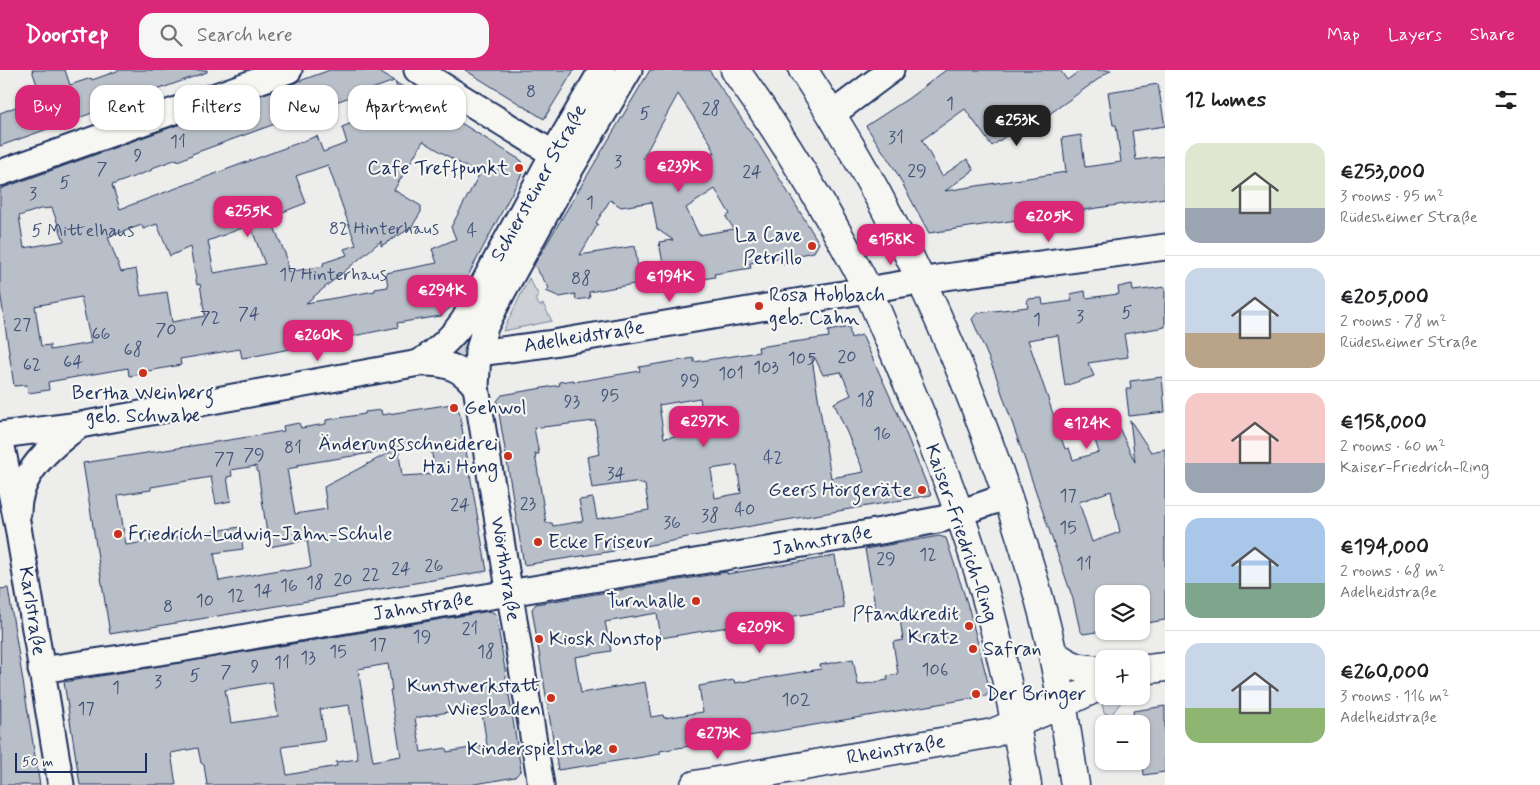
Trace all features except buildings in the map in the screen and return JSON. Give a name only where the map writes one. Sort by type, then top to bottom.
[{"type":"main road","name":"Kaiser-Friedrich-Ring","points":[[736,70],[811,186],[868,290],[928,434],[959,514],[991,618],[1016,724],[1027,785]]},
{"type":"main road","points":[[803,70],[885,209],[921,281],[972,397],[1008,496],[1031,569],[1053,653],[1073,782]]},
{"type":"main road","points":[[1053,653],[1063,662],[1076,668],[1095,669]]},
{"type":"main road","points":[[1150,669],[1165,667]]},
{"type":"main road","name":"Rheinstraße","points":[[695,785],[988,734],[1016,724],[1095,688]]},
{"type":"street","points":[[0,173],[289,70]]},
{"type":"street","points":[[417,70],[563,160]]},
{"type":"street","name":"Schiersteiner Straße","points":[[478,353],[485,327],[563,160],[602,70]]},
{"type":"street","name":"Schiersteiner Straße","points":[[419,363],[430,356],[454,334],[563,160],[630,70]]},
{"type":"street","points":[[831,115],[892,70]]},
{"type":"street","points":[[868,290],[1165,247]]},
{"type":"street","name":"Adelheidstraße","points":[[478,353],[538,345],[868,290]]},
{"type":"street","name":"Wörthstraße","points":[[478,353],[476,388],[540,785]]},
{"type":"street","points":[[0,436],[80,425],[419,363],[437,363],[456,368],[469,378],[476,388]]},
{"type":"street","points":[[18,527],[18,504],[32,470],[50,448],[80,425]]},
{"type":"street","name":"Karlstraße","points":[[0,436],[18,527],[61,785]]},
{"type":"street","name":"Jahnstraße","points":[[41,670],[180,649],[268,632],[881,531],[942,519],[1008,496]]},
{"type":"shaded area","points":[[529,278],[539,296],[535,299],[540,306],[543,304],[552,321],[503,331]]},
{"type":"shaded area","points":[[479,330],[471,367],[446,353],[463,333]]},
{"type":"shaded area","points":[[1102,705],[1119,705],[1111,715],[1104,713]]},
{"type":"place","name":"Cafe Treffpunkt","points":[[519,168]]},
{"type":"place","name":"La Cave Petrillo","points":[[812,246]]},
{"type":"place","name":"Rosa Hobbach geb. Cahn","points":[[759,306]]},
{"type":"place","name":"Bertha Weinberg geb. Schwabe","points":[[143,373]]},
{"type":"place","name":"Gehwol","points":[[454,408]]},
{"type":"place","name":"Änderungsschneiderei Hai Hong","points":[[508,456]]},
{"type":"place","name":"Geers Hörgeräte","points":[[922,490]]},
{"type":"place","name":"Friedrich-Ludwig-Jahn-Schule","points":[[118,534]]},
{"type":"place","name":"Ecke Friseur","points":[[538,542]]},
{"type":"place","name":"Turnhalle","points":[[696,601]]},
{"type":"place","name":"Pfandkredit Kratz","points":[[969,626]]},
{"type":"place","name":"Kiosk Nonstop","points":[[539,639]]},
{"type":"place","name":"Safran","points":[[973,649]]},
{"type":"place","name":"Der Bringer","points":[[976,694]]},
{"type":"place","name":"Kunstwerkstatt Wiesbaden","points":[[551,698]]},
{"type":"place","name":"Kinderspielstube","points":[[613,749]]}]
